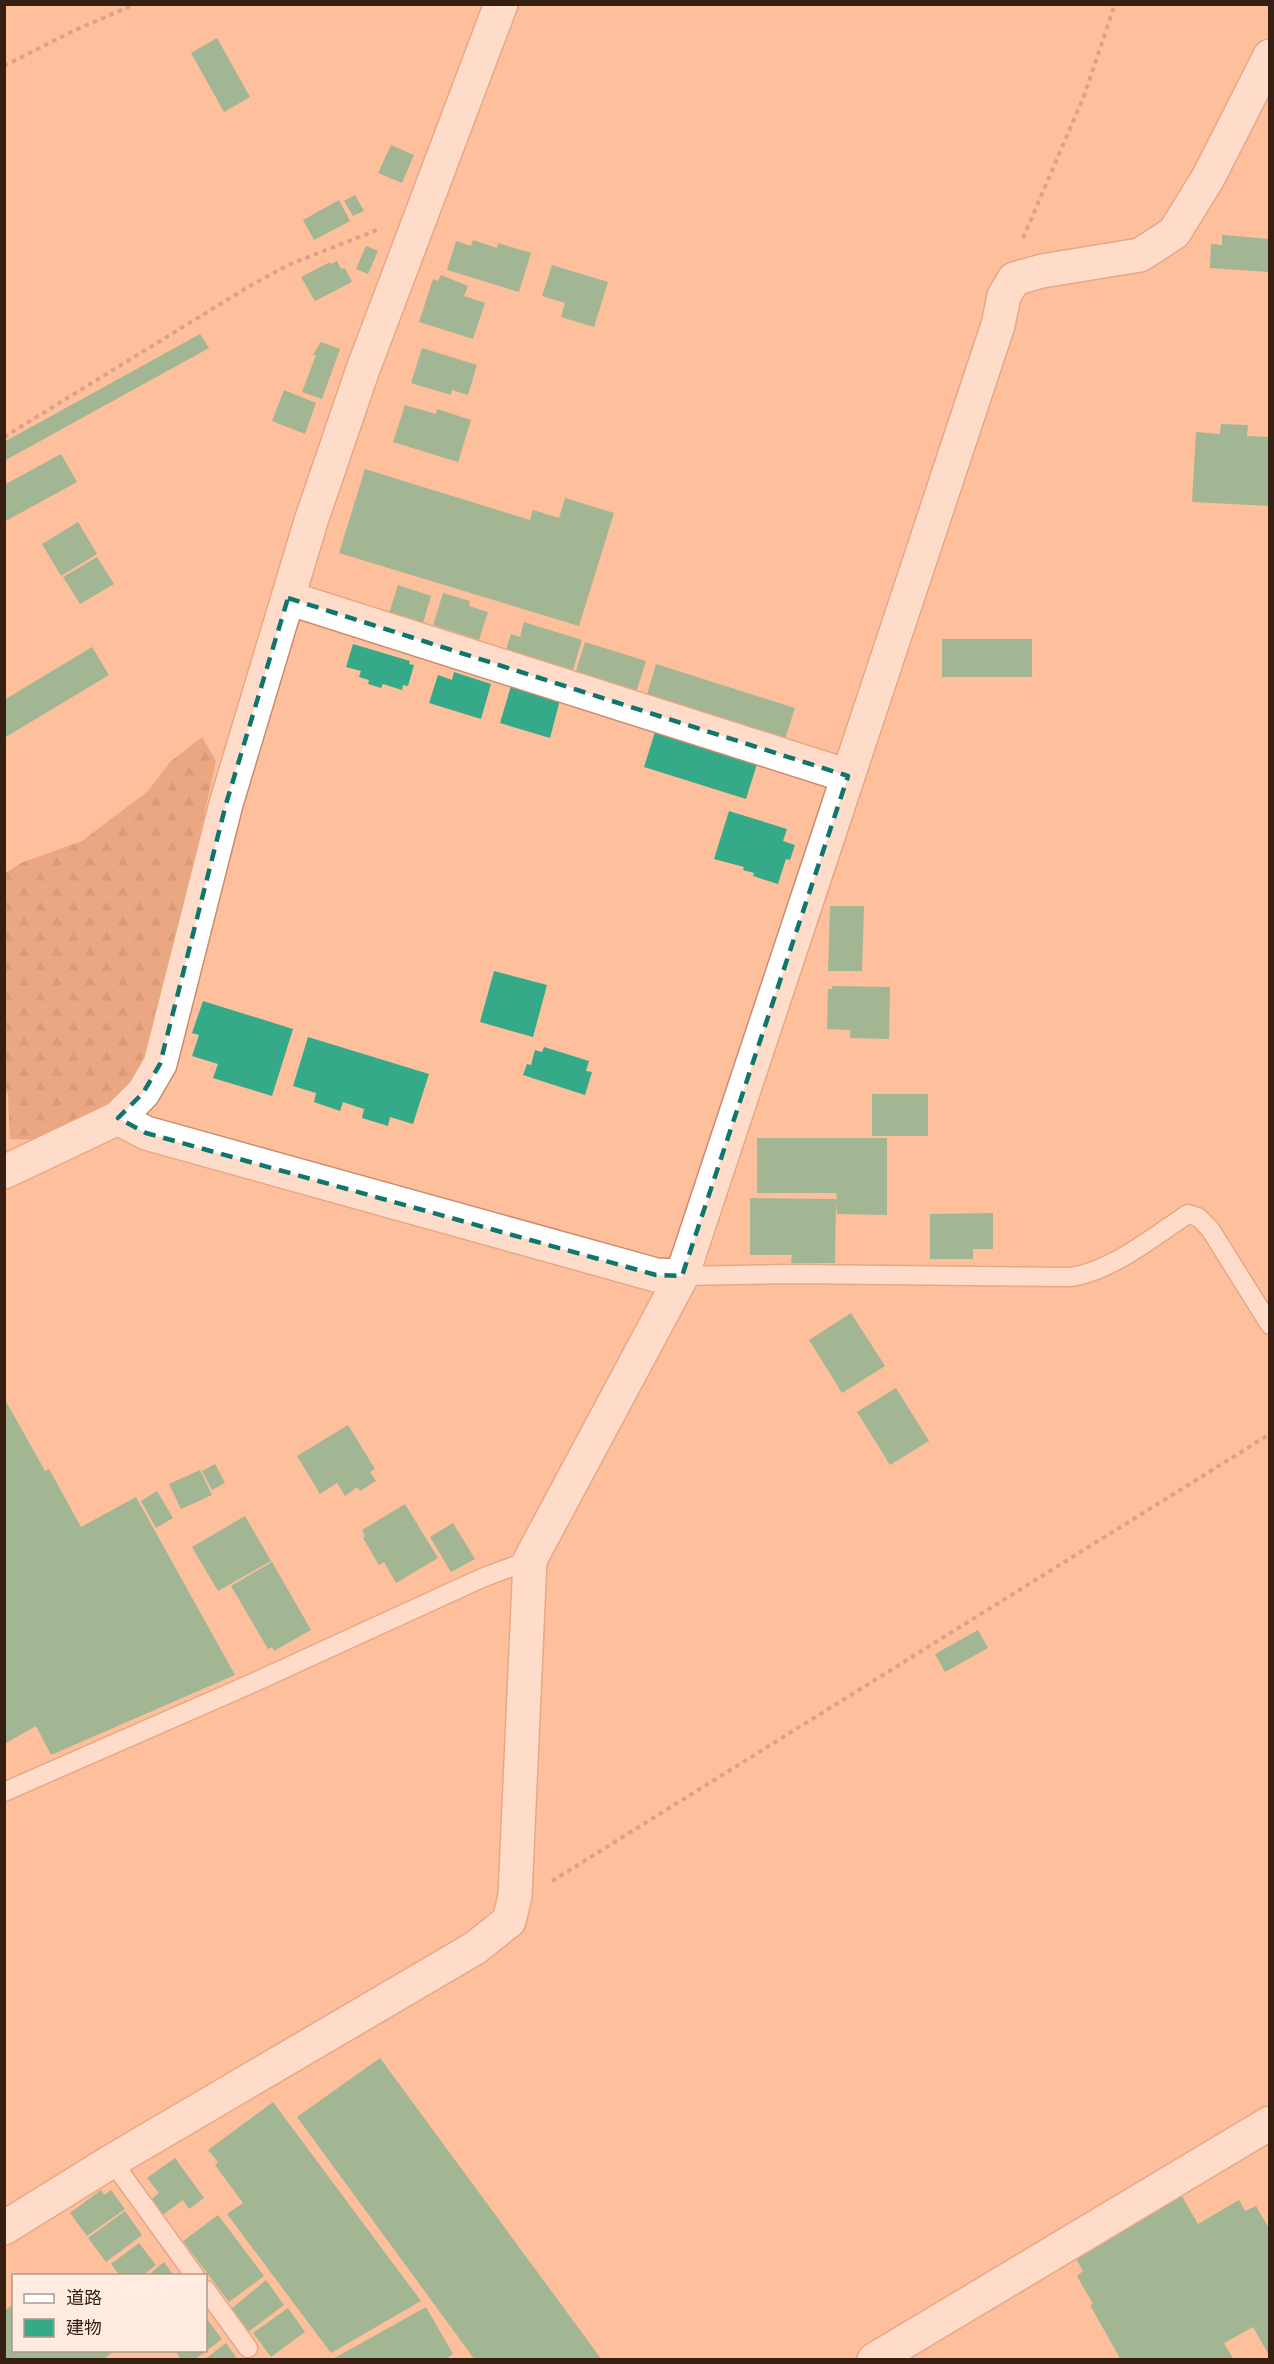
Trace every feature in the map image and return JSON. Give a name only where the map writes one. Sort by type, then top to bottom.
[{"type":"street","points":[[4,1172],[118,1118],[143,1093],[160,1064],[226,804],[311,521],[362,372],[501,4]]},
{"type":"street","points":[[4,2228],[475,1948],[508,1921],[515,1896],[530,1560],[682,1276],[998,325],[1004,296],[1014,279],[1042,271],[1140,255],[1174,233],[1208,178],[1269,56]]},
{"type":"street","points":[[288,598],[848,776]]},
{"type":"street","points":[[118,1118],[146,1133],[656,1275],[682,1276]]},
{"type":"street","points":[[893,2355],[1269,2123]]},
{"type":"lane","points":[[682,1276],[794,1274],[1071,1277],[1085,1275],[1102,1268],[1188,1214],[1198,1217],[1210,1229],[1269,1325]]},
{"type":"lane","points":[[4,1792],[255,1682],[482,1578],[530,1560]]},
{"type":"lane","points":[[112,2162],[194,2274]]},
{"type":"lane","points":[[207,2291],[248,2348]]},
{"type":"path","points":[[4,66],[71,32],[135,4]]},
{"type":"path","points":[[1014,279],[1014,256],[1084,96],[1115,4]]},
{"type":"path","points":[[4,437],[248,287],[288,265],[422,212]]},
{"type":"path","points":[[515,1896],[538,1890],[1269,1434]]},
{"type":"highlighted area","points":[[288,598],[848,776],[682,1276],[656,1275],[146,1133],[118,1118],[143,1093],[160,1064],[226,804]]},
{"type":"green space","points":[[202,737],[216,761],[175,947],[144,1068],[120,1096],[71,1128],[38,1140],[10,1139],[8,1096],[4,1080],[4,874],[21,863],[82,841],[148,791],[170,762]]},
{"type":"building","points":[[217,38],[250,97],[224,112],[191,53]]},
{"type":"building","points":[[391,145],[414,155],[402,183],[378,173]]},
{"type":"building","points":[[355,195],[364,211],[353,216],[344,201]]},
{"type":"building","points":[[339,200],[350,221],[314,240],[303,220]]},
{"type":"building","points":[[1222,235],[1270,239],[1270,272],[1210,268],[1211,244],[1222,245]]},
{"type":"building","points":[[473,240],[497,248],[498,243],[531,253],[519,292],[447,270],[456,241],[471,246]]},
{"type":"building","points":[[366,246],[378,251],[368,274],[356,269]]},
{"type":"building","points":[[337,261],[341,269],[345,268],[352,282],[315,301],[301,277],[330,262],[331,264]]},
{"type":"building","points":[[552,265],[608,282],[594,327],[561,317],[565,303],[542,296]]},
{"type":"building","points":[[441,275],[468,286],[464,296],[485,303],[473,339],[419,322],[433,279],[438,281]]},
{"type":"building","points":[[200,334],[209,348],[4,461],[4,442]]},
{"type":"building","points":[[321,342],[340,349],[322,399],[302,392],[316,355],[313,355]]},
{"type":"building","points":[[422,348],[477,365],[468,395],[452,390],[451,395],[411,383]]},
{"type":"building","points":[[284,390],[316,403],[305,434],[272,421]]},
{"type":"building","points":[[405,405],[436,414],[437,409],[471,420],[458,462],[393,442]]},
{"type":"building","points":[[1221,424],[1248,425],[1247,436],[1270,437],[1270,506],[1192,502],[1196,432],[1220,434]]},
{"type":"building","points":[[61,454],[77,482],[4,522],[4,485]]},
{"type":"building","points":[[365,469],[530,520],[533,510],[559,518],[565,498],[614,513],[579,626],[339,553]]},
{"type":"building","points":[[78,522],[97,554],[61,576],[42,544]]},
{"type":"building","points":[[97,557],[114,584],[80,604],[63,577]]},
{"type":"building","points":[[398,585],[431,596],[423,623],[389,613]]},
{"type":"building","points":[[443,593],[470,601],[469,606],[488,612],[479,640],[433,625]]},
{"type":"building","points":[[524,622],[582,640],[572,673],[505,653],[511,634],[520,637]]},
{"type":"building","points":[[942,639],[1032,639],[1032,677],[942,677]]},
{"type":"building","points":[[585,642],[646,661],[634,699],[573,680]]},
{"type":"building","points":[[353,644],[410,661],[409,664],[414,665],[408,686],[403,685],[402,690],[383,684],[381,688],[368,684],[369,680],[359,677],[361,671],[346,667]]},
{"type":"building","points":[[92,647],[109,675],[4,738],[4,700]]},
{"type":"building","points":[[656,664],[795,708],[784,742],[646,698]]},
{"type":"building","points":[[454,672],[491,684],[481,719],[429,703],[438,675],[452,680]]},
{"type":"building","points":[[511,686],[560,700],[550,738],[500,723]]},
{"type":"building","points":[[655,732],[757,764],[746,799],[644,767]]},
{"type":"building","points":[[729,811],[787,829],[783,841],[795,845],[790,860],[786,859],[778,884],[753,876],[754,873],[743,870],[744,867],[714,859]]},
{"type":"building","points":[[830,906],[864,906],[862,971],[828,971]]},
{"type":"building","points":[[494,971],[547,985],[533,1037],[480,1022]]},
{"type":"building","points":[[832,986],[890,987],[889,1039],[850,1038],[850,1030],[827,1029],[828,989],[832,989]]},
{"type":"building","points":[[203,1001],[293,1029],[272,1096],[213,1078],[218,1064],[192,1056],[199,1035],[192,1033]]},
{"type":"building","points":[[308,1037],[429,1074],[413,1124],[390,1117],[388,1126],[362,1118],[364,1109],[343,1102],[340,1111],[314,1102],[316,1093],[293,1086]]},
{"type":"building","points":[[544,1047],[589,1061],[586,1071],[592,1072],[585,1095],[523,1075],[527,1064],[531,1065],[535,1050],[542,1052]]},
{"type":"building","points":[[872,1094],[928,1094],[928,1136],[872,1136]]},
{"type":"building","points":[[757,1138],[887,1138],[887,1215],[837,1214],[836,1202],[835,1263],[791,1263],[792,1255],[750,1255],[750,1198],[837,1199],[836,1193],[757,1193]]},
{"type":"building","points":[[993,1213],[993,1249],[973,1249],[973,1259],[930,1259],[930,1214]]},
{"type":"building","points":[[851,1313],[885,1366],[842,1393],[809,1340]]},
{"type":"building","points":[[896,1388],[929,1441],[890,1465],[857,1412]]},
{"type":"building","points":[[4,1398],[45,1471],[49,1469],[81,1527],[136,1497],[235,1675],[51,1755],[36,1726],[6,1743]]},
{"type":"building","points":[[348,1425],[375,1469],[370,1472],[376,1481],[360,1491],[357,1487],[345,1496],[337,1483],[320,1494],[297,1456]]},
{"type":"building","points":[[215,1464],[225,1483],[212,1490],[202,1471]]},
{"type":"building","points":[[200,1470],[212,1495],[181,1509],[169,1484]]},
{"type":"building","points":[[157,1491],[173,1518],[156,1528],[141,1501]]},
{"type":"building","points":[[405,1504],[438,1558],[396,1583],[384,1562],[379,1565],[363,1538],[365,1536],[362,1530]]},
{"type":"building","points":[[245,1516],[271,1561],[218,1591],[192,1547]]},
{"type":"building","points":[[453,1523],[475,1559],[451,1572],[430,1537]]},
{"type":"building","points":[[272,1562],[311,1630],[274,1651],[272,1647],[268,1649],[231,1586]]},
{"type":"building","points":[[978,1630],[988,1648],[945,1672],[935,1654]]},
{"type":"building","points":[[380,2058],[602,2360],[475,2360],[297,2117]]},
{"type":"building","points":[[273,2102],[421,2301],[331,2353],[227,2214],[243,2203],[215,2165],[218,2162],[208,2150]]},
{"type":"building","points":[[175,2158],[204,2198],[189,2209],[183,2200],[161,2216],[150,2200],[159,2193],[147,2178]]},
{"type":"building","points":[[101,2190],[104,2195],[111,2190],[125,2209],[87,2236],[70,2213]]},
{"type":"building","points":[[1179,2191],[1198,2224],[1239,2200],[1245,2211],[1256,2206],[1270,2230],[1270,2357],[1253,2327],[1224,2343],[1234,2360],[1121,2360],[1090,2305],[1093,2304],[1077,2276],[1083,2271],[1072,2252]]},
{"type":"building","points":[[125,2211],[142,2235],[106,2262],[88,2238]]},
{"type":"building","points":[[218,2215],[264,2276],[229,2302],[183,2241]]},
{"type":"building","points":[[139,2243],[156,2265],[145,2274],[118,2274],[111,2264]]},
{"type":"building","points":[[164,2262],[173,2274],[149,2274]]},
{"type":"building","points":[[266,2280],[284,2305],[248,2332],[231,2309]]},
{"type":"building","points":[[12,2305],[12,2352],[113,2352],[103,2360],[4,2360],[4,2311]]},
{"type":"building","points":[[426,2307],[453,2354],[444,2360],[331,2360]]},
{"type":"building","points":[[288,2308],[305,2332],[271,2357],[253,2333]]},
{"type":"building","points":[[207,2319],[222,2339],[207,2350]]},
{"type":"building","points":[[226,2343],[238,2360],[204,2360]]},
{"type":"building","points":[[176,2352],[205,2352],[194,2360],[181,2360]]}]
